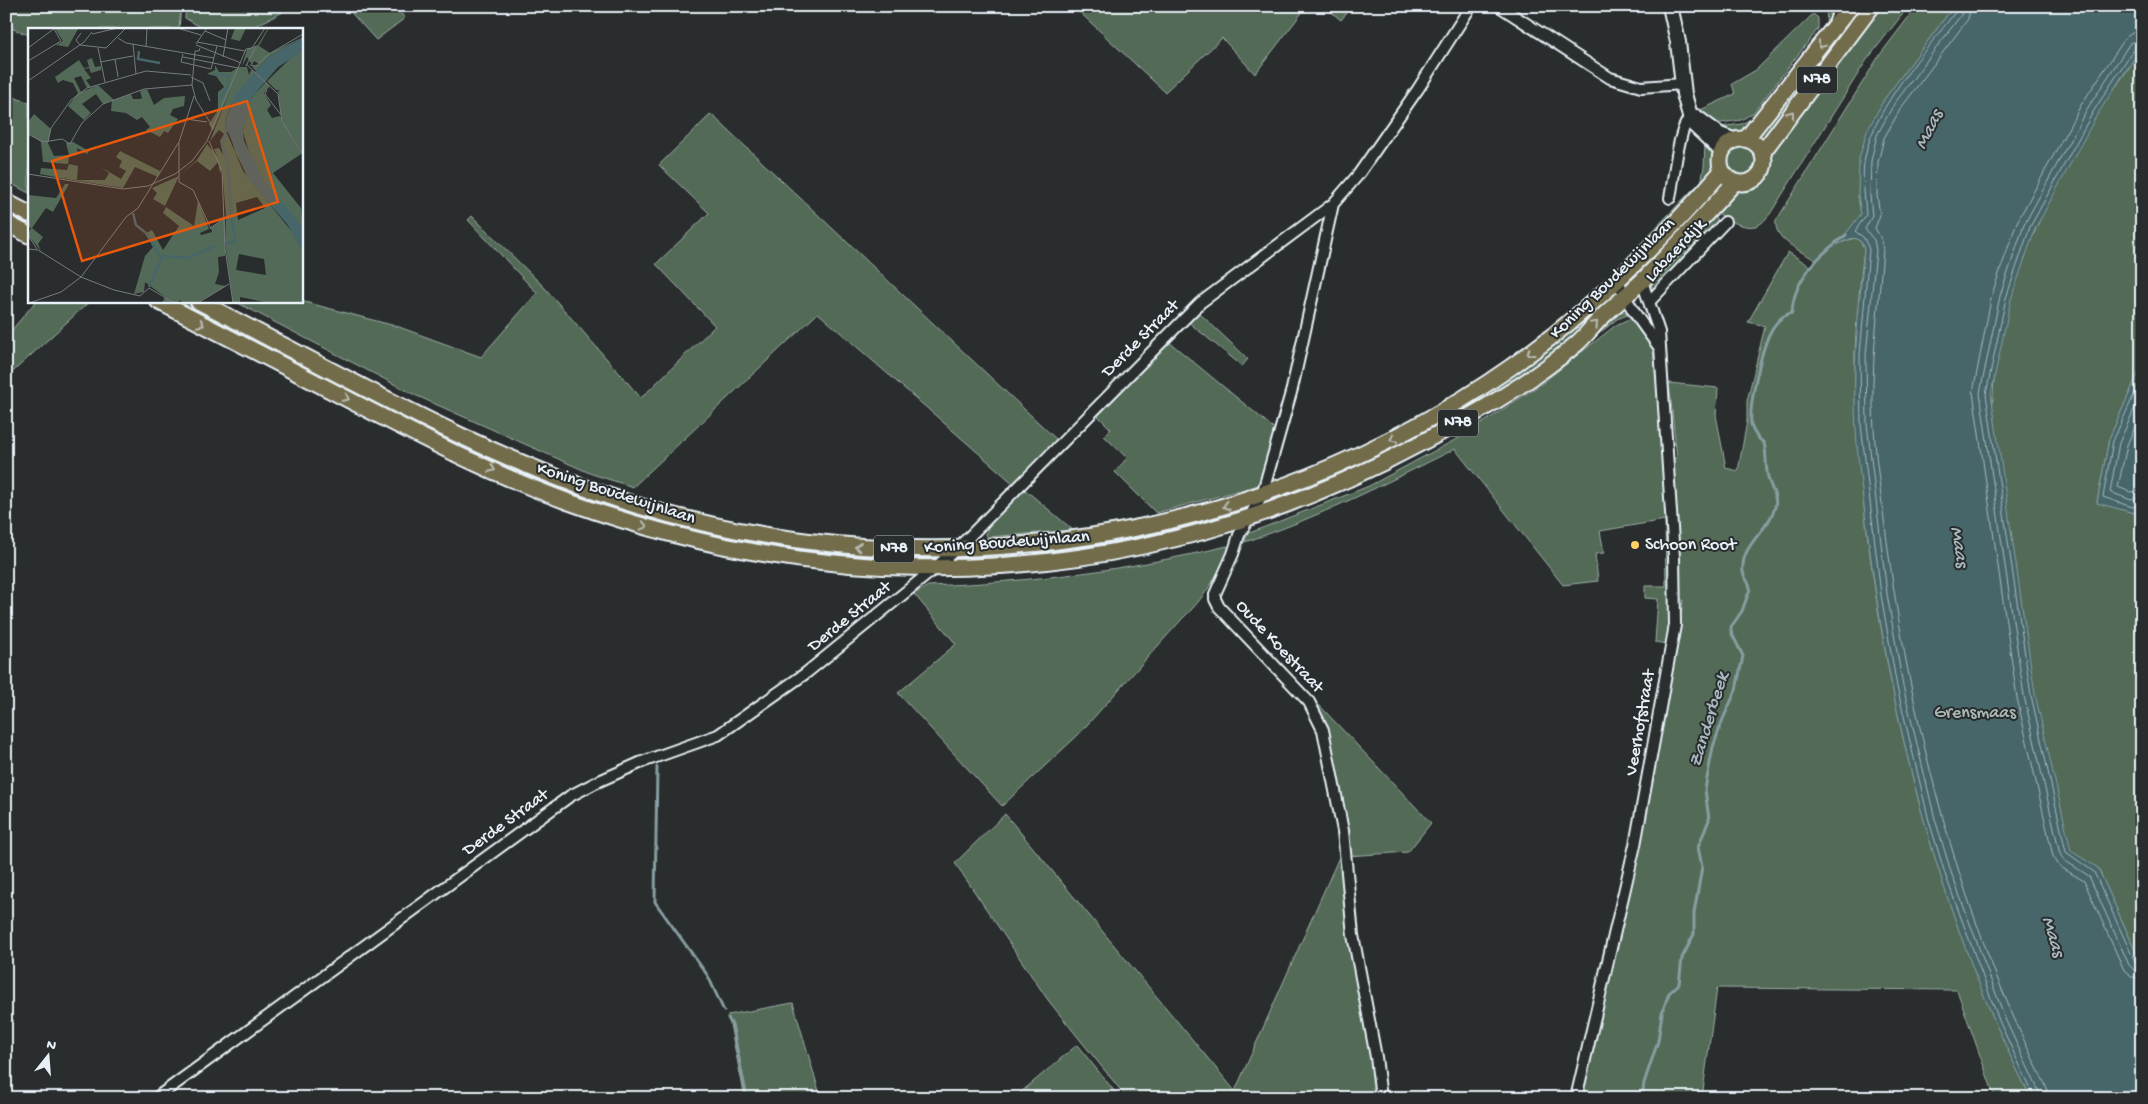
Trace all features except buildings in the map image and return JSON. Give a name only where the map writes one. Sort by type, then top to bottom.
[{"type":"main road","name":"N78","points":[[1722,151],[1740,140],[1851,6]]},
{"type":"main road","name":"N78","points":[[1734,182],[1747,182],[1758,176],[1764,165],[1762,153],[1872,6]]},
{"type":"main road","points":[[1740,140],[1753,142],[1762,153]]},
{"type":"main road","points":[[1722,151],[1720,165],[1722,171],[1734,182]]},
{"type":"main road","name":"Koning Boudewijnlaan","points":[[200,302],[464,436],[575,484],[633,504],[724,528],[783,539],[880,549],[955,550],[1055,542],[1126,531],[1202,513],[1262,495],[1356,456],[1456,403],[1549,339],[1618,280],[1699,198],[1722,171]]},
{"type":"main road","name":"Koning Boudewijnlaan","points":[[160,302],[405,428],[514,480],[568,502],[634,524],[702,542],[780,557],[846,565],[934,569],[1006,566],[1080,558],[1190,535],[1250,518],[1323,492],[1381,465],[1467,418],[1577,343],[1642,281],[1734,182]]},
{"type":"main road","points":[[6,202],[28,213]]},
{"type":"main road","points":[[6,223],[28,234]]},
{"type":"street","name":"Derde Straat","points":[[156,1098],[570,796],[642,762],[718,735],[806,673],[934,569],[1200,303],[1333,204],[1369,159],[1471,6]]},
{"type":"street","points":[[1498,6],[1610,78],[1641,88],[1683,84]]},
{"type":"street","points":[[1670,6],[1686,103],[1694,126],[1722,151]]},
{"type":"street","points":[[1834,28],[1834,18],[1840,6]]},
{"type":"street","points":[[1691,116],[1700,120],[1720,135],[1740,140]]},
{"type":"street","points":[[1670,198],[1681,133],[1685,122],[1691,116]]},
{"type":"street","name":"Oude Koestraat","points":[[1333,204],[1292,389],[1262,495],[1239,535],[1214,599],[1310,702],[1323,730],[1343,831],[1353,935],[1376,1057],[1381,1098]]},
{"type":"street","name":"Labaerdijk","points":[[1649,302],[1658,295],[1726,222]]},
{"type":"street","points":[[1618,280],[1624,297],[1659,347]]},
{"type":"street","name":"Veerhofstraat","points":[[1576,1098],[1635,845],[1674,624],[1674,557],[1659,332],[1642,281]]},
{"type":"green space","points":[[6,6],[181,6],[179,28],[28,28],[28,35],[6,26]]},
{"type":"green space","points":[[186,6],[282,6],[283,12],[251,28],[202,28],[185,18]]},
{"type":"green space","points":[[345,6],[394,6],[405,18],[376,40]]},
{"type":"green space","points":[[1073,6],[1307,6],[1255,74],[1222,38],[1165,92]]},
{"type":"green space","points":[[1324,6],[1352,6],[1341,20]]},
{"type":"green space","points":[[1827,6],[1837,6],[1831,23],[1746,133],[1732,135],[1719,127],[1742,124],[1757,115],[1826,27]]},
{"type":"green space","points":[[1855,6],[1866,6],[1762,143],[1755,137]]},
{"type":"green space","points":[[1879,6],[1909,6],[1866,61],[1770,214],[1758,225],[1747,226],[1728,220],[1714,210],[1738,189],[1751,186],[1762,178],[1767,169],[1768,156]]},
{"type":"green space","points":[[1917,6],[1954,6],[1885,98],[1877,114],[1858,196],[1861,214],[1838,244],[1855,238],[1860,241],[1864,249],[1855,355],[1856,427],[1861,475],[1869,547],[1893,689],[1908,760],[1927,830],[1972,966],[2000,1033],[2031,1098],[1995,1098],[1957,990],[1717,988],[1702,1098],[1582,1098],[1626,910],[1681,617],[1683,600],[1671,600],[1667,644],[1655,642],[1658,599],[1645,598],[1645,586],[1666,586],[1665,520],[1600,531],[1604,553],[1595,554],[1598,581],[1563,585],[1455,449],[1352,499],[1299,522],[1245,542],[1247,534],[1369,486],[1466,434],[1541,384],[1616,325],[1631,318],[1647,337],[1653,350],[1664,459],[1677,458],[1669,383],[1718,388],[1716,415],[1726,468],[1738,471],[1747,421],[1747,401],[1765,326],[1748,322],[1788,252],[1810,266],[1817,261],[1784,240],[1776,228],[1776,221],[1879,56]]},
{"type":"green space","name":"Grensmaas","points":[[1983,6],[2095,6],[2087,11],[2022,87],[1992,154],[1967,251],[1962,347],[1974,457],[1987,523],[2006,549],[2026,636],[2005,494],[1994,462],[1993,387],[1999,346],[2022,264],[2056,186],[2097,114],[2142,48],[2142,365],[2109,439],[2097,502],[2134,513],[2142,508],[2142,965],[2098,868],[2073,854],[2093,924],[2119,990],[2142,1039],[2142,1065],[2117,1017],[2067,880],[1919,768],[1890,624],[1871,476],[1872,305],[1886,178],[1968,23]]},
{"type":"green space","points":[[1813,14],[1818,18],[1818,29],[1753,113],[1741,120],[1714,124],[1696,112],[1735,94],[1732,84],[1756,70]]},
{"type":"green space","points":[[6,94],[28,103],[28,192],[6,181]]},
{"type":"green space","points":[[711,114],[1057,440],[1015,485],[818,313],[633,487],[592,474],[415,395],[236,302],[302,301],[399,327],[481,357],[537,293],[468,220],[472,216],[544,287],[641,398],[715,326],[656,264],[709,213],[659,165]]},
{"type":"green space","points":[[1705,144],[1714,151],[1714,169],[1701,184],[1704,167]]},
{"type":"green space","points":[[1741,147],[1751,151],[1755,161],[1751,171],[1741,175],[1731,171],[1727,161],[1731,151]]},
{"type":"green space","points":[[1694,188],[1699,188],[1654,236],[1588,298]]},
{"type":"green space","points":[[1711,213],[1719,222],[1657,289],[1652,287],[1650,282]]},
{"type":"green space","points":[[1617,291],[1618,297],[1561,346],[1496,394],[1348,475],[1266,505],[1266,499],[1346,467]]},
{"type":"green space","points":[[35,302],[89,302],[6,378],[6,337]]},
{"type":"green space","points":[[171,302],[190,302],[436,429],[589,494],[880,554],[929,555],[932,559],[931,562],[812,556],[701,537],[546,487],[469,453]]},
{"type":"green space","points":[[1197,311],[1248,359],[1242,366],[1187,321]]},
{"type":"green space","points":[[1622,311],[1630,314],[1617,319],[1568,359],[1617,312]]},
{"type":"green space","points":[[1168,341],[1276,430],[1259,485],[1156,513],[1115,472],[1127,458],[1104,436],[1111,429],[1095,413]]},
{"type":"green space","points":[[1023,488],[1073,530],[988,537],[986,535],[988,527]]},
{"type":"green space","points":[[1239,507],[1244,510],[1204,527],[1053,557],[958,560],[962,555],[997,553],[1102,540],[1171,526]]},
{"type":"green space","points":[[1227,546],[1230,550],[1225,560],[1197,604],[1078,735],[1002,806],[898,693],[956,644],[914,594],[928,586],[1079,574],[1153,562]]},
{"type":"green space","points":[[1319,705],[1431,823],[1408,852],[1347,856],[1316,707]]},
{"type":"green space","points":[[1005,814],[1235,1091],[1340,855],[1378,1098],[1127,1098],[1048,1000],[955,863]]},
{"type":"green space","points":[[793,1003],[821,1098],[745,1098],[728,1015]]},
{"type":"green space","points":[[1077,1045],[1120,1098],[1014,1098]]},
{"type":"water","name":"Maas","points":[[1954,6],[2142,6],[2142,46],[2097,115],[2035,229],[2011,299],[1991,394],[2035,694],[2071,851],[2098,868],[2142,965],[2142,1098],[2031,1098],[2000,1033],[1948,900],[1927,832],[1893,693],[1870,552],[1856,425],[1856,348],[1864,249],[1860,241],[1853,238],[1837,245],[1861,214],[1858,196],[1859,159],[1867,131],[1885,98]]},
{"type":"water","points":[[2142,365],[2142,508],[2134,513],[2097,503],[2109,439]]},
{"type":"waterway","name":"Zanderbeek","points":[[1642,1098],[1644,1083],[1658,1041],[1662,1013],[1669,993],[1679,984],[1682,958],[1694,934],[1694,913],[1702,867],[1698,847],[1709,820],[1705,789],[1713,747],[1736,690],[1743,656],[1731,632],[1731,627],[1742,611],[1750,589],[1743,572],[1743,562],[1750,545],[1772,516],[1776,503],[1767,473],[1764,443],[1756,435],[1751,424],[1752,402],[1757,374],[1769,334],[1780,319],[1792,313],[1797,289],[1803,278],[1818,259],[1846,235]]},
{"type":"waterway","points":[[657,767],[655,902],[708,976],[724,1011]]},
{"type":"waterway","points":[[728,1018],[732,1025],[747,1098]]},
{"type":"place","name":"Schoon Root","points":[[1635,545]]}]
